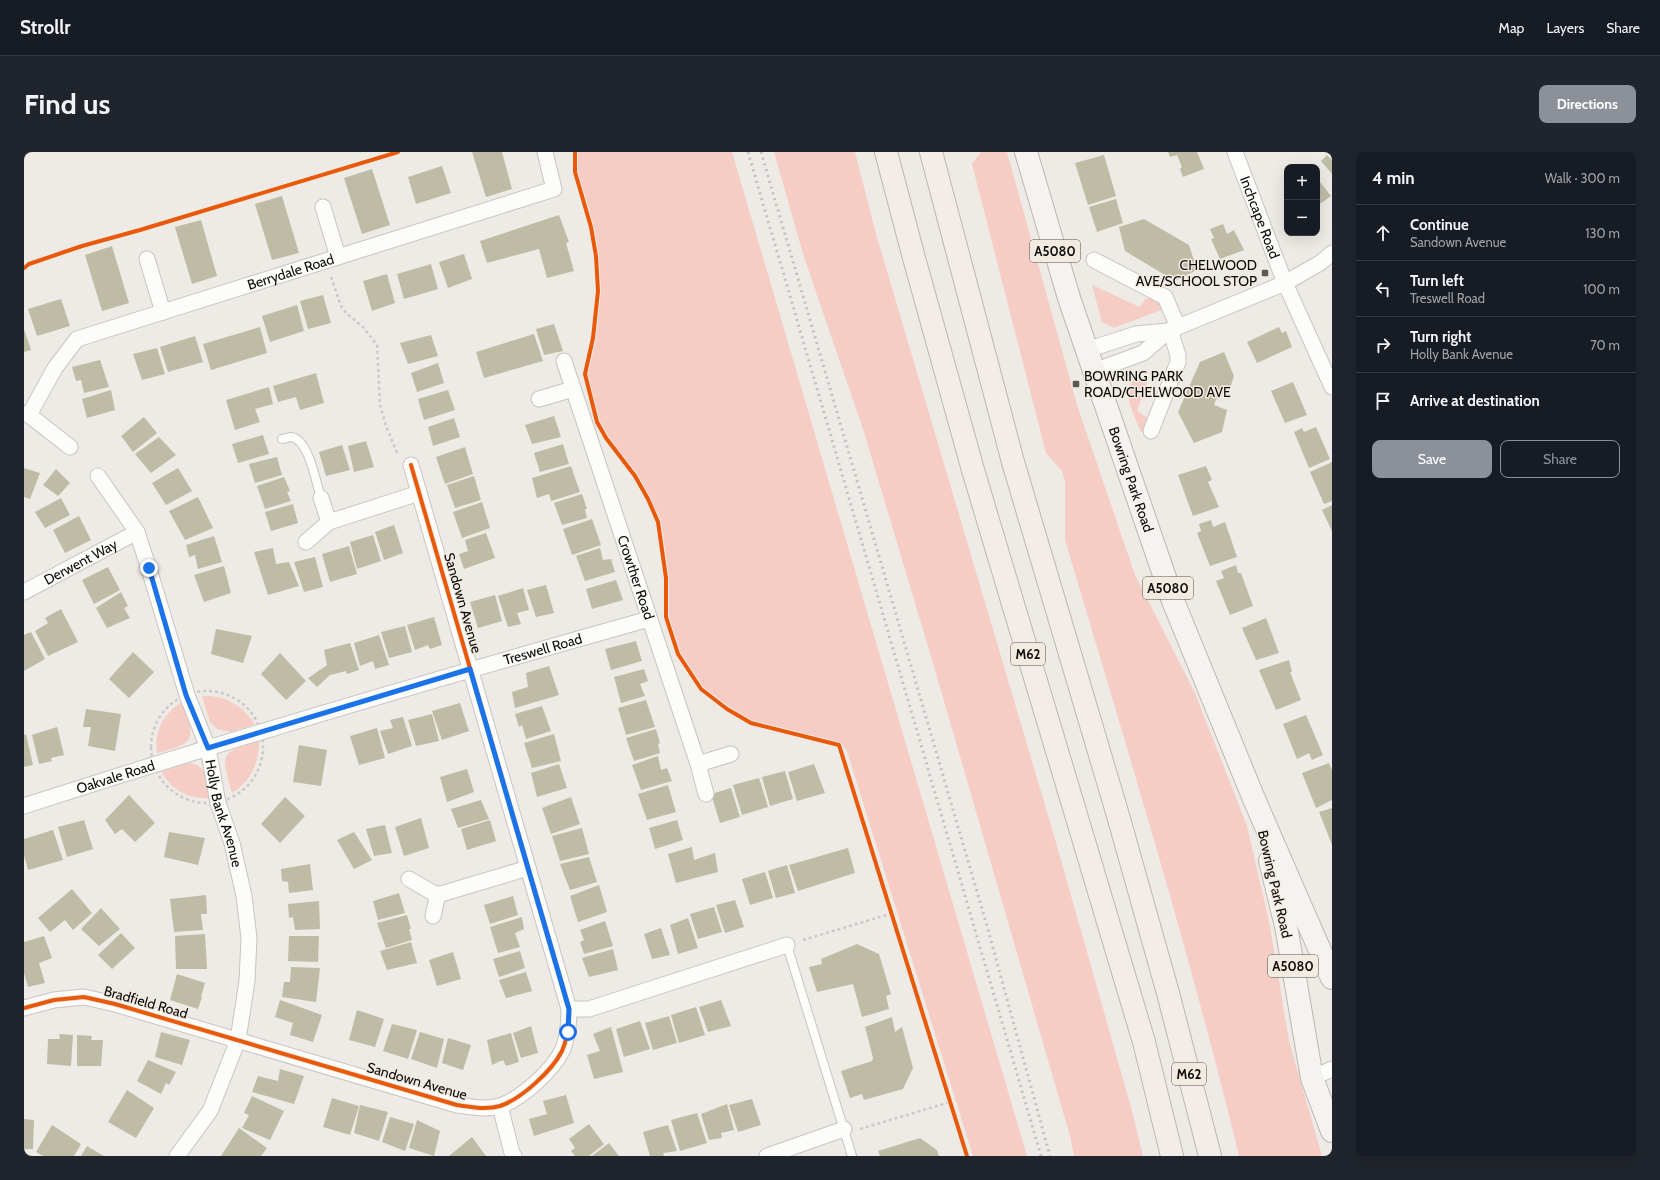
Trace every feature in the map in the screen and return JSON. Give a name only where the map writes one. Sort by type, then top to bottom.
[{"type":"highway","name":"M62","points":[[886,152],[971,463],[1144,1042],[1172,1156]]},
{"type":"highway","name":"M62","points":[[931,152],[1013,462],[1166,985],[1210,1156]]},
{"type":"main road","name":"Bowring Park Road","points":[[1026,152],[1069,298],[1173,601],[1254,799],[1332,978]]},
{"type":"main road","name":"Bowring Park Road","points":[[1254,799],[1286,926],[1312,1078],[1332,1131]]},
{"type":"street","name":"Berrydale Road","points":[[27,415],[55,368],[78,338],[554,189],[545,152]]},
{"type":"street","name":"Inchcape Road","points":[[1234,152],[1284,283],[1332,387]]},
{"type":"street","points":[[323,207],[332,259]]},
{"type":"street","points":[[1087,350],[1136,334],[1172,329],[1284,283],[1320,263],[1332,253]]},
{"type":"street","points":[[147,259],[163,312]]},
{"type":"street","points":[[1094,260],[1165,297],[1178,355],[1178,362],[1151,431]]},
{"type":"street","points":[[1094,371],[1143,353],[1172,329]]},
{"type":"street","name":"Crowther Road","points":[[564,361],[572,389],[698,764],[706,794]]},
{"type":"street","points":[[539,400],[572,389]]},
{"type":"street","points":[[27,415],[70,447]]},
{"type":"street","name":"Sandown Avenue","points":[[238,1040],[457,1106],[481,1108],[500,1106],[524,1094],[544,1074],[561,1052],[568,1032],[569,1009],[411,465]]},
{"type":"street","name":"Holly Bank Avenue","points":[[98,476],[136,532],[186,695],[208,748],[218,803],[232,843],[244,896],[249,938],[247,981],[238,1040],[210,1111],[177,1156]]},
{"type":"street","points":[[306,542],[329,522],[419,493]]},
{"type":"street","points":[[321,498],[329,522]]},
{"type":"street","name":"Derwent Way","points":[[24,592],[136,532]]},
{"type":"street","name":"Treswell Road","points":[[208,748],[470,669],[649,619]]},
{"type":"street","name":"Oakvale Road","points":[[24,806],[208,748]]},
{"type":"street","points":[[698,764],[731,754]]},
{"type":"street","points":[[409,879],[438,894],[528,868]]},
{"type":"street","points":[[433,916],[438,894]]},
{"type":"street","points":[[569,1009],[589,1009],[787,945]]},
{"type":"street","name":"Bradfield Road","points":[[24,1008],[54,1000],[84,997],[115,1004],[238,1040]]},
{"type":"street","points":[[1312,1078],[1332,1069]]},
{"type":"street","points":[[500,1106],[514,1156]]},
{"type":"street","points":[[767,1156],[844,1131]]},
{"type":"lane","points":[[282,439],[291,437],[298,440],[306,448],[321,498]]},
{"type":"lane","points":[[787,945],[852,1156]]},
{"type":"path","points":[[332,259],[341,306],[346,313],[363,327],[377,345],[380,405],[386,426],[400,457],[411,465]]},
{"type":"path","points":[[888,907],[893,922]]},
{"type":"path","points":[[787,945],[890,914]]},
{"type":"path","points":[[947,1095],[952,1109]]},
{"type":"path","points":[[844,1131],[950,1102]]},
{"type":"shaded area","points":[[575,152],[732,152],[1027,1156],[973,1156],[847,751],[842,744],[839,745],[751,723],[727,709],[701,689],[678,654],[666,617],[666,578],[658,522],[648,499],[628,464],[617,454],[597,422],[586,375],[593,338],[598,291],[596,256],[591,227],[575,172]]},
{"type":"shaded area","points":[[774,152],[855,152],[876,234],[1055,839],[1132,1111],[1143,1156],[1074,1156],[1070,1136],[935,670],[864,432],[804,257]]},
{"type":"shaded area","points":[[981,152],[1007,152],[1078,408],[1135,575],[1195,693],[1247,826],[1269,921],[1289,1041],[1322,1156],[1239,1156],[1220,1079],[1178,924],[1134,770],[1065,540],[1065,481],[1062,471],[1046,453],[972,164]]},
{"type":"shaded area","points":[[1092,285],[1140,307],[1145,299],[1152,297],[1159,302],[1161,310],[1114,328],[1102,322]]},
{"type":"shaded area","points":[[1149,377],[1137,411],[1148,418],[1143,432],[1141,432],[1129,400],[1130,387],[1133,380]]},
{"type":"shaded area","points":[[202,696],[218,697],[232,702],[244,711],[255,724],[231,732],[217,729],[210,722]]},
{"type":"shaded area","points":[[182,702],[189,724],[189,738],[180,746],[157,753],[157,737],[161,724],[170,712]]},
{"type":"shaded area","points":[[259,741],[259,749],[253,771],[239,789],[232,793],[226,770],[226,756],[236,749]]},
{"type":"shaded area","points":[[187,763],[199,766],[206,774],[212,798],[189,796],[182,793],[166,779],[161,772]]},
{"type":"building","points":[[472,152],[502,152],[512,189],[486,197]]},
{"type":"building","points":[[1168,152],[1197,152],[1204,169],[1183,177],[1180,169],[1182,167],[1177,155],[1170,157]]},
{"type":"building","points":[[1104,155],[1116,196],[1088,205],[1075,163]]},
{"type":"building","points":[[1327,155],[1332,160],[1332,174],[1321,161]]},
{"type":"building","points":[[442,166],[451,193],[416,204],[408,177]]},
{"type":"building","points":[[372,169],[390,225],[362,234],[344,178]]},
{"type":"building","points":[[1320,182],[1331,196],[1320,204]]},
{"type":"building","points":[[282,196],[299,253],[272,260],[255,204]]},
{"type":"building","points":[[1116,199],[1123,223],[1097,232],[1089,207]]},
{"type":"building","points":[[559,215],[569,242],[566,243],[574,271],[547,278],[539,249],[487,263],[480,241]]},
{"type":"building","points":[[1144,219],[1189,245],[1197,270],[1175,281],[1125,251],[1119,227]]},
{"type":"building","points":[[201,220],[217,276],[192,284],[175,227]]},
{"type":"building","points":[[1223,224],[1227,234],[1234,230],[1244,250],[1220,259],[1211,239],[1214,238],[1210,229]]},
{"type":"building","points":[[112,246],[129,303],[102,311],[85,255]]},
{"type":"building","points":[[464,254],[472,279],[448,288],[439,262]]},
{"type":"building","points":[[431,264],[438,289],[404,299],[397,274]]},
{"type":"building","points":[[387,274],[395,303],[372,311],[363,281]]},
{"type":"building","points":[[323,295],[331,323],[308,329],[300,301]]},
{"type":"building","points":[[61,299],[70,326],[37,336],[28,309]]},
{"type":"building","points":[[297,305],[304,331],[270,342],[262,316]]},
{"type":"building","points":[[554,324],[563,351],[544,355],[536,329]]},
{"type":"building","points":[[260,327],[267,353],[211,370],[203,344]]},
{"type":"building","points":[[1279,327],[1282,333],[1286,331],[1292,347],[1257,363],[1247,342]]},
{"type":"building","points":[[24,329],[31,350],[24,352]]},
{"type":"building","points":[[534,334],[543,361],[484,378],[476,352]]},
{"type":"building","points":[[431,335],[438,356],[408,364],[400,343]]},
{"type":"building","points":[[195,336],[203,362],[168,372],[160,347]]},
{"type":"building","points":[[157,348],[165,374],[142,380],[133,354]]},
{"type":"building","points":[[1224,352],[1234,376],[1227,397],[1219,392],[1214,405],[1227,410],[1222,432],[1194,443],[1178,412],[1200,362]]},
{"type":"building","points":[[100,360],[109,387],[84,393],[81,380],[76,381],[72,367]]},
{"type":"building","points":[[438,363],[444,383],[417,392],[411,373]]},
{"type":"building","points":[[316,373],[324,403],[300,410],[296,397],[278,402],[273,386]]},
{"type":"building","points":[[1293,382],[1307,415],[1285,423],[1271,391]]},
{"type":"building","points":[[269,387],[273,404],[255,409],[260,422],[235,430],[226,400]]},
{"type":"building","points":[[111,390],[115,410],[87,418],[82,399]]},
{"type":"building","points":[[448,390],[455,410],[424,420],[418,399]]},
{"type":"building","points":[[554,416],[561,437],[532,444],[525,425]]},
{"type":"building","points":[[144,417],[157,433],[133,452],[121,436]]},
{"type":"building","points":[[454,418],[460,437],[433,446],[428,427]]},
{"type":"building","points":[[1316,427],[1330,459],[1309,468],[1294,432],[1302,428],[1304,432]]},
{"type":"building","points":[[263,435],[269,454],[238,463],[232,444]]},
{"type":"building","points":[[159,437],[176,455],[151,473],[135,454]]},
{"type":"building","points":[[366,441],[374,467],[354,472],[348,446]]},
{"type":"building","points":[[563,444],[569,464],[540,472],[534,453]]},
{"type":"building","points":[[342,445],[350,470],[326,476],[319,452]]},
{"type":"building","points":[[465,447],[473,474],[445,484],[436,457]]},
{"type":"building","points":[[277,457],[282,475],[255,483],[249,464]]},
{"type":"building","points":[[1332,462],[1332,501],[1324,504],[1310,472]]},
{"type":"building","points":[[571,466],[580,492],[551,501],[549,494],[537,498],[532,478]]},
{"type":"building","points":[[1206,466],[1212,480],[1208,482],[1219,507],[1193,516],[1178,475]]},
{"type":"building","points":[[24,468],[40,473],[30,499],[24,497]]},
{"type":"building","points":[[178,468],[192,491],[166,505],[152,483]]},
{"type":"building","points":[[56,469],[70,483],[58,496],[43,485]]},
{"type":"building","points":[[474,476],[481,500],[455,508],[447,485]]},
{"type":"building","points":[[284,477],[290,491],[287,492],[291,501],[265,509],[257,486]]},
{"type":"building","points":[[582,494],[587,509],[585,509],[587,518],[562,525],[554,503]]},
{"type":"building","points":[[198,497],[213,528],[185,540],[169,511]]},
{"type":"building","points":[[61,498],[70,515],[45,528],[35,512]]},
{"type":"building","points":[[482,502],[490,528],[462,538],[453,512]]},
{"type":"building","points":[[293,504],[298,523],[271,531],[265,512]]},
{"type":"building","points":[[1332,505],[1332,531],[1322,510]]},
{"type":"building","points":[[79,516],[91,540],[65,553],[53,530]]},
{"type":"building","points":[[592,519],[601,545],[572,555],[563,529]]},
{"type":"building","points":[[1211,520],[1213,527],[1225,522],[1237,557],[1210,566],[1197,533],[1201,531],[1199,524]]},
{"type":"building","points":[[394,525],[403,553],[384,560],[375,532]]},
{"type":"building","points":[[486,533],[495,558],[464,569],[459,554],[468,551],[465,540]]},
{"type":"building","points":[[373,535],[381,561],[357,569],[350,542]]},
{"type":"building","points":[[214,536],[222,562],[198,569],[195,555],[189,557],[186,545]]},
{"type":"building","points":[[349,546],[357,574],[330,582],[322,554]]},
{"type":"building","points":[[273,548],[276,564],[289,562],[299,586],[268,595],[254,552]]},
{"type":"building","points":[[600,548],[603,560],[611,559],[615,572],[585,581],[576,556]]},
{"type":"building","points":[[315,557],[323,587],[304,592],[294,562]]},
{"type":"building","points":[[1236,565],[1238,573],[1241,573],[1253,606],[1230,615],[1216,581],[1224,578],[1221,571]]},
{"type":"building","points":[[224,566],[231,593],[204,602],[194,575]]},
{"type":"building","points":[[108,567],[120,590],[94,604],[82,580]]},
{"type":"building","points":[[616,580],[623,600],[592,609],[586,589]]},
{"type":"building","points":[[546,585],[554,613],[536,617],[527,590]]},
{"type":"building","points":[[523,588],[529,610],[517,613],[521,624],[508,627],[498,596]]},
{"type":"building","points":[[121,592],[128,606],[124,608],[130,618],[107,628],[96,608]]},
{"type":"building","points":[[495,595],[502,621],[478,628],[470,602]]},
{"type":"building","points":[[61,609],[78,642],[48,656],[35,631],[48,623],[45,618]]},
{"type":"building","points":[[434,617],[442,645],[430,649],[428,645],[415,650],[407,625]]},
{"type":"building","points":[[1266,618],[1279,653],[1256,660],[1242,628]]},
{"type":"building","points":[[405,626],[412,652],[389,658],[381,632]]},
{"type":"building","points":[[216,629],[252,636],[243,663],[211,654]]},
{"type":"building","points":[[31,632],[45,659],[24,671],[24,635]]},
{"type":"building","points":[[379,635],[389,665],[375,669],[373,661],[360,666],[354,643]]},
{"type":"building","points":[[636,641],[642,661],[611,670],[605,649]]},
{"type":"building","points":[[350,643],[359,670],[347,674],[346,671],[330,675],[317,687],[308,678],[327,665],[324,650]]},
{"type":"building","points":[[133,652],[154,672],[129,698],[109,679]]},
{"type":"building","points":[[280,653],[306,681],[286,700],[261,674]]},
{"type":"building","points":[[1289,660],[1292,672],[1290,672],[1301,700],[1276,710],[1259,670]]},
{"type":"building","points":[[549,666],[559,695],[515,708],[512,692],[528,687],[526,673]]},
{"type":"building","points":[[644,669],[648,681],[640,684],[645,696],[621,703],[614,677]]},
{"type":"building","points":[[646,700],[655,727],[626,735],[618,708]]},
{"type":"building","points":[[460,703],[469,731],[442,740],[432,711]]},
{"type":"building","points":[[542,706],[551,731],[526,739],[522,725],[519,727],[515,714]]},
{"type":"building","points":[[86,709],[121,714],[115,751],[88,746],[91,727],[83,727]]},
{"type":"building","points":[[432,714],[439,741],[416,746],[408,720]]},
{"type":"building","points":[[1306,715],[1323,755],[1312,760],[1309,753],[1297,759],[1283,724]]},
{"type":"building","points":[[403,717],[412,746],[388,754],[380,731],[393,728],[390,720]]},
{"type":"building","points":[[57,727],[64,755],[51,758],[52,761],[39,764],[32,735]]},
{"type":"building","points":[[377,728],[385,758],[359,765],[350,736]]},
{"type":"building","points":[[656,729],[660,743],[658,744],[660,753],[634,761],[626,738]]},
{"type":"building","points":[[26,734],[33,765],[24,767],[24,735]]},
{"type":"building","points":[[554,734],[561,761],[532,768],[524,743]]},
{"type":"building","points":[[299,745],[327,750],[321,786],[293,782]]},
{"type":"building","points":[[658,756],[661,770],[667,768],[672,781],[641,790],[632,765]]},
{"type":"building","points":[[1329,763],[1332,770],[1332,800],[1316,808],[1302,773]]},
{"type":"building","points":[[559,764],[567,788],[537,797],[531,773]]},
{"type":"building","points":[[814,764],[825,793],[797,801],[788,772]]},
{"type":"building","points":[[467,769],[474,792],[447,802],[440,777]]},
{"type":"building","points":[[785,771],[793,799],[770,806],[762,777]]},
{"type":"building","points":[[759,778],[768,807],[742,815],[733,785]]},
{"type":"building","points":[[668,785],[676,812],[647,820],[638,794]]},
{"type":"building","points":[[731,788],[740,817],[720,823],[711,794]]},
{"type":"building","points":[[129,795],[155,823],[135,842],[122,829],[115,834],[105,820]]},
{"type":"building","points":[[285,797],[305,816],[280,843],[261,824]]},
{"type":"building","points":[[571,797],[580,824],[551,834],[542,808]]},
{"type":"building","points":[[481,800],[489,819],[458,828],[451,809]]},
{"type":"building","points":[[1332,808],[1332,845],[1319,812]]},
{"type":"building","points":[[421,818],[429,848],[404,856],[395,827]]},
{"type":"building","points":[[84,820],[93,849],[67,857],[58,827]]},
{"type":"building","points":[[490,820],[496,841],[467,850],[461,829]]},
{"type":"building","points":[[677,820],[683,840],[655,849],[649,828]]},
{"type":"building","points":[[385,825],[392,853],[374,856],[366,829]]},
{"type":"building","points":[[582,828],[589,854],[560,861],[552,836]]},
{"type":"building","points":[[53,830],[63,860],[28,870],[24,855],[24,839]]},
{"type":"building","points":[[169,832],[205,838],[198,865],[164,857]]},
{"type":"building","points":[[354,832],[372,860],[354,869],[337,840]]},
{"type":"building","points":[[692,847],[694,860],[715,853],[718,872],[676,883],[668,854]]},
{"type":"building","points":[[848,848],[855,873],[798,891],[789,865]]},
{"type":"building","points":[[589,857],[597,882],[570,890],[560,864]]},
{"type":"building","points":[[310,864],[313,890],[289,893],[288,882],[282,881],[281,869]]},
{"type":"building","points":[[787,865],[795,893],[776,898],[768,871]]},
{"type":"building","points":[[765,872],[773,898],[750,905],[742,879]]},
{"type":"building","points":[[599,885],[607,912],[578,922],[570,896]]},
{"type":"building","points":[[72,889],[92,913],[73,930],[65,920],[50,932],[38,918]]},
{"type":"building","points":[[399,893],[405,913],[378,920],[373,901]]},
{"type":"building","points":[[206,895],[207,914],[201,914],[203,930],[174,932],[170,899]]},
{"type":"building","points":[[513,896],[518,915],[490,924],[484,905]]},
{"type":"building","points":[[735,900],[744,927],[725,933],[716,905]]},
{"type":"building","points":[[319,901],[320,929],[295,930],[293,917],[289,918],[288,904]]},
{"type":"building","points":[[714,907],[722,932],[698,939],[690,914]]},
{"type":"building","points":[[101,908],[120,929],[99,946],[81,929]]},
{"type":"building","points":[[407,915],[412,940],[386,948],[377,923]]},
{"type":"building","points":[[522,917],[524,929],[515,933],[520,947],[498,953],[490,927]]},
{"type":"building","points":[[688,918],[698,948],[678,954],[670,925]]},
{"type":"building","points":[[605,921],[613,946],[584,954],[580,942],[584,940],[580,930]]},
{"type":"building","points":[[661,928],[670,955],[652,959],[644,934]]},
{"type":"building","points":[[121,933],[135,948],[112,969],[98,955]]},
{"type":"building","points":[[205,934],[207,969],[176,969],[175,936]]},
{"type":"building","points":[[44,936],[52,958],[39,963],[45,983],[28,987],[24,973],[24,942]]},
{"type":"building","points":[[289,936],[319,936],[318,962],[288,961]]},
{"type":"building","points":[[411,942],[417,963],[387,970],[380,951]]},
{"type":"building","points":[[857,944],[879,954],[891,994],[886,996],[889,1009],[862,1017],[853,984],[817,992],[809,967],[822,964],[821,959]]},
{"type":"building","points":[[613,949],[618,970],[589,977],[582,958]]},
{"type":"building","points":[[520,951],[525,968],[499,977],[493,959]]},
{"type":"building","points":[[453,952],[461,979],[437,986],[429,960]]},
{"type":"building","points":[[291,967],[320,968],[316,1002],[282,997],[284,982],[290,982]]},
{"type":"building","points":[[526,972],[532,991],[506,998],[499,980]]},
{"type":"building","points":[[177,974],[205,983],[198,1009],[170,1000]]},
{"type":"building","points":[[280,1000],[322,1015],[313,1042],[290,1035],[293,1023],[275,1017]]},
{"type":"building","points":[[721,1000],[731,1026],[708,1032],[699,1007]]},
{"type":"building","points":[[696,1007],[705,1035],[679,1043],[671,1015]]},
{"type":"building","points":[[357,1010],[384,1019],[375,1047],[349,1040]]},
{"type":"building","points":[[669,1016],[677,1043],[653,1050],[645,1023]]},
{"type":"building","points":[[892,1017],[895,1032],[902,1027],[913,1068],[903,1089],[864,1100],[862,1094],[850,1098],[841,1071],[872,1061],[873,1058],[865,1027]]},
{"type":"building","points":[[640,1021],[650,1049],[624,1057],[616,1029]]},
{"type":"building","points":[[392,1024],[417,1030],[408,1059],[383,1051]]},
{"type":"building","points":[[531,1026],[538,1053],[521,1058],[513,1033]]},
{"type":"building","points":[[611,1027],[623,1072],[594,1079],[587,1055],[600,1051],[593,1034]]},
{"type":"building","points":[[161,1032],[190,1040],[182,1065],[155,1057]]},
{"type":"building","points":[[420,1032],[444,1039],[437,1068],[411,1059]]},
{"type":"building","points":[[511,1033],[519,1062],[506,1066],[503,1060],[492,1065],[487,1040]]},
{"type":"building","points":[[59,1034],[73,1035],[71,1066],[47,1064],[48,1039],[60,1039]]},
{"type":"building","points":[[77,1035],[92,1036],[91,1040],[103,1040],[101,1066],[77,1066]]},
{"type":"building","points":[[448,1038],[471,1045],[463,1070],[442,1063]]},
{"type":"building","points":[[148,1060],[176,1072],[169,1085],[166,1083],[161,1094],[137,1081]]},
{"type":"building","points":[[280,1069],[304,1076],[294,1104],[252,1092],[258,1076],[278,1081]]},
{"type":"building","points":[[127,1090],[154,1108],[136,1138],[108,1122]]},
{"type":"building","points":[[566,1095],[574,1123],[534,1136],[529,1119],[547,1114],[543,1101]]},
{"type":"building","points":[[252,1096],[284,1111],[270,1140],[242,1128],[249,1115],[244,1113]]},
{"type":"building","points":[[332,1098],[359,1106],[350,1135],[323,1127]]},
{"type":"building","points":[[752,1099],[761,1125],[738,1132],[729,1105]]},
{"type":"building","points":[[727,1104],[734,1130],[721,1133],[722,1138],[709,1140],[701,1114]]},
{"type":"building","points":[[360,1105],[388,1112],[379,1141],[354,1133]]},
{"type":"building","points":[[697,1113],[707,1143],[680,1151],[671,1120]]},
{"type":"building","points":[[390,1117],[414,1124],[405,1151],[382,1142]]},
{"type":"building","points":[[24,1119],[34,1120],[33,1149],[24,1149]]},
{"type":"building","points":[[417,1120],[440,1131],[434,1156],[409,1148]]},
{"type":"building","points":[[589,1124],[604,1144],[589,1156],[575,1156],[571,1151],[575,1148],[569,1139]]},
{"type":"building","points":[[52,1125],[81,1144],[74,1156],[43,1156],[36,1152]]},
{"type":"building","points":[[668,1125],[677,1151],[663,1153],[664,1156],[650,1156],[643,1132]]},
{"type":"building","points":[[239,1128],[267,1148],[261,1156],[221,1156]]},
{"type":"building","points":[[472,1137],[486,1156],[449,1156]]},
{"type":"building","points":[[920,1138],[937,1150],[939,1156],[880,1156],[878,1151]]},
{"type":"building","points":[[609,1143],[619,1156],[592,1156]]},
{"type":"building","points":[[87,1146],[104,1156],[81,1156]]},
{"type":"railway","points":[[748,152],[1041,1156]]},
{"type":"railway","points":[[761,152],[987,926],[1050,1156]]},
{"type":"cycle path","points":[[24,268],[29,264],[82,246],[140,230],[398,152]]},
{"type":"cycle path","points":[[575,152],[575,172],[591,227],[596,256],[598,291],[593,338],[585,374],[597,422],[606,438],[635,476],[648,499],[658,522],[666,578],[666,617],[678,654],[701,689],[727,709],[751,723],[839,745],[967,1156]]},
{"type":"cycle path","points":[[24,1008],[54,1000],[84,997],[115,1004],[457,1105],[473,1107],[484,1108],[500,1106],[517,1097],[544,1075],[557,1059],[562,1051],[567,1036],[569,1009],[411,465]]},
{"type":"place","name":"CHELWOOD AVE/SCHOOL STOP","points":[[1265,273]]},
{"type":"place","name":"BOWRING PARK ROAD/CHELWOOD AVE","points":[[1076,384]]},
{"type":"route","points":[[149,568],[186,695],[208,748],[470,669],[569,1009],[568,1032]]}]
